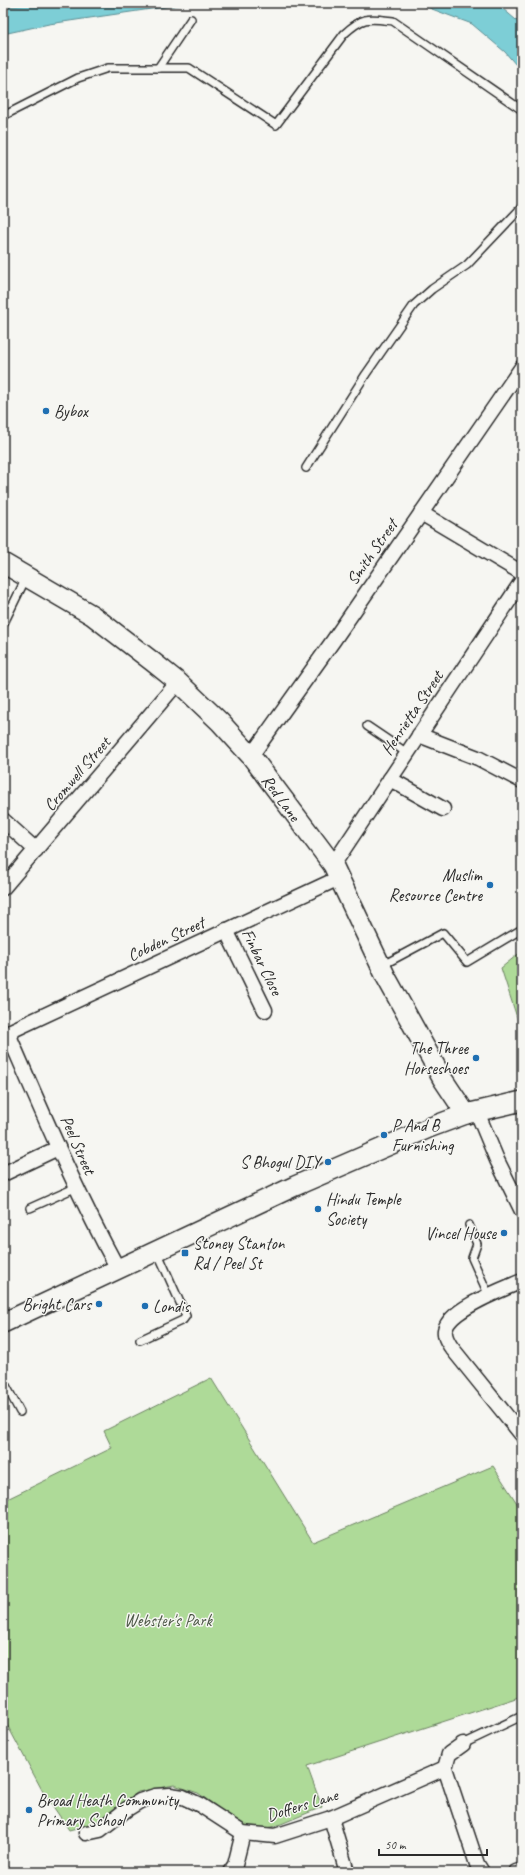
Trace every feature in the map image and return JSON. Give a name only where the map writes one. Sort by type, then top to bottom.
[{"type":"street","name":"Smith Street","points":[[251,756],[334,641],[522,367]]},
{"type":"street","points":[[421,513],[522,574]]},
{"type":"street","name":"Red Lane","points":[[3,563],[92,615],[178,682],[220,722],[251,756],[336,871],[381,966],[442,1078],[471,1113]]},
{"type":"street","name":"Henrietta Street","points":[[336,871],[390,779],[522,581]]},
{"type":"street","name":"Cromwell Street","points":[[3,888],[178,682]]},
{"type":"street","points":[[419,735],[478,758],[522,781]]},
{"type":"street","points":[[390,779],[443,809]]},
{"type":"street","points":[[3,820],[36,850]]},
{"type":"street","name":"Cobden Street","points":[[10,1034],[12,1030],[226,930],[336,871]]},
{"type":"street","name":"Finbar Close","points":[[226,930],[265,1010]]},
{"type":"street","name":"Peel Street","points":[[10,1034],[10,1038],[58,1148],[96,1230],[118,1269]]},
{"type":"street","points":[[3,1323],[295,1186],[431,1127],[471,1113],[522,1101]]},
{"type":"street","points":[[471,1113],[489,1142],[522,1210]]},
{"type":"street","points":[[3,1174],[58,1148]]},
{"type":"street","points":[[522,1281],[473,1304],[454,1316],[445,1330],[445,1338],[451,1347],[522,1435]]},
{"type":"street","points":[[463,1744],[449,1754],[445,1768],[477,1864],[482,1872]]},
{"type":"street","name":"Doffers Lane","points":[[86,1833],[100,1830],[140,1801],[155,1796],[170,1795],[183,1797],[200,1805],[242,1833],[275,1836],[331,1818],[445,1768]]},
{"type":"street","points":[[331,1818],[348,1872]]},
{"type":"street","points":[[230,1872],[235,1865],[242,1833]]},
{"type":"street","points":[[516,1872],[522,1870]]},
{"type":"lane","points":[[158,68],[191,19]]},
{"type":"lane","points":[[3,116],[78,78],[108,68],[189,68],[276,125],[344,34],[358,21],[373,19],[393,21],[522,110]]},
{"type":"lane","points":[[306,468],[366,374],[414,305],[432,289],[467,264],[522,207]]},
{"type":"lane","points":[[3,625],[26,576]]},
{"type":"lane","points":[[367,726],[407,753]]},
{"type":"lane","points":[[381,966],[443,933],[467,962],[522,929]]},
{"type":"lane","points":[[30,1208],[77,1187]]},
{"type":"lane","points":[[468,1226],[477,1244],[472,1258],[489,1296]]},
{"type":"lane","points":[[140,1340],[183,1320],[186,1316],[157,1251]]},
{"type":"lane","points":[[3,1380],[20,1412]]},
{"type":"lane","points":[[463,1744],[522,1716]]},
{"type":"green space","points":[[522,951],[522,1033],[501,968]]},
{"type":"green space","name":"Webster's Park","points":[[211,1378],[313,1542],[493,1466],[522,1511],[522,1696],[307,1766],[322,1807],[281,1824],[258,1831],[243,1826],[198,1793],[174,1785],[138,1792],[96,1823],[69,1830],[42,1790],[3,1717],[3,1501],[112,1448],[104,1431]]},
{"type":"water","points":[[33,3],[192,3],[49,24],[3,34],[3,8]]},
{"type":"water","points":[[416,3],[496,3],[522,25],[522,72],[505,52],[472,24]]},
{"type":"place","name":"Bybox","points":[[46,411]]},
{"type":"place","name":"Muslim Resource Centre","points":[[490,885]]},
{"type":"place","name":"The Three Horseshoes","points":[[476,1058]]},
{"type":"place","name":"P And B Furnishing","points":[[384,1135]]},
{"type":"place","name":"S Bhogul DIY","points":[[328,1162]]},
{"type":"place","name":"Hindu Temple Society","points":[[318,1209]]},
{"type":"place","name":"Vincel House","points":[[504,1233]]},
{"type":"place","name":"Stoney Stanton Rd / Peel St","points":[[185,1253]]},
{"type":"place","name":"Bright Cars","points":[[99,1304]]},
{"type":"place","name":"Londis","points":[[145,1306]]},
{"type":"place","name":"Broad Heath Community Primary School","points":[[29,1810]]}]
